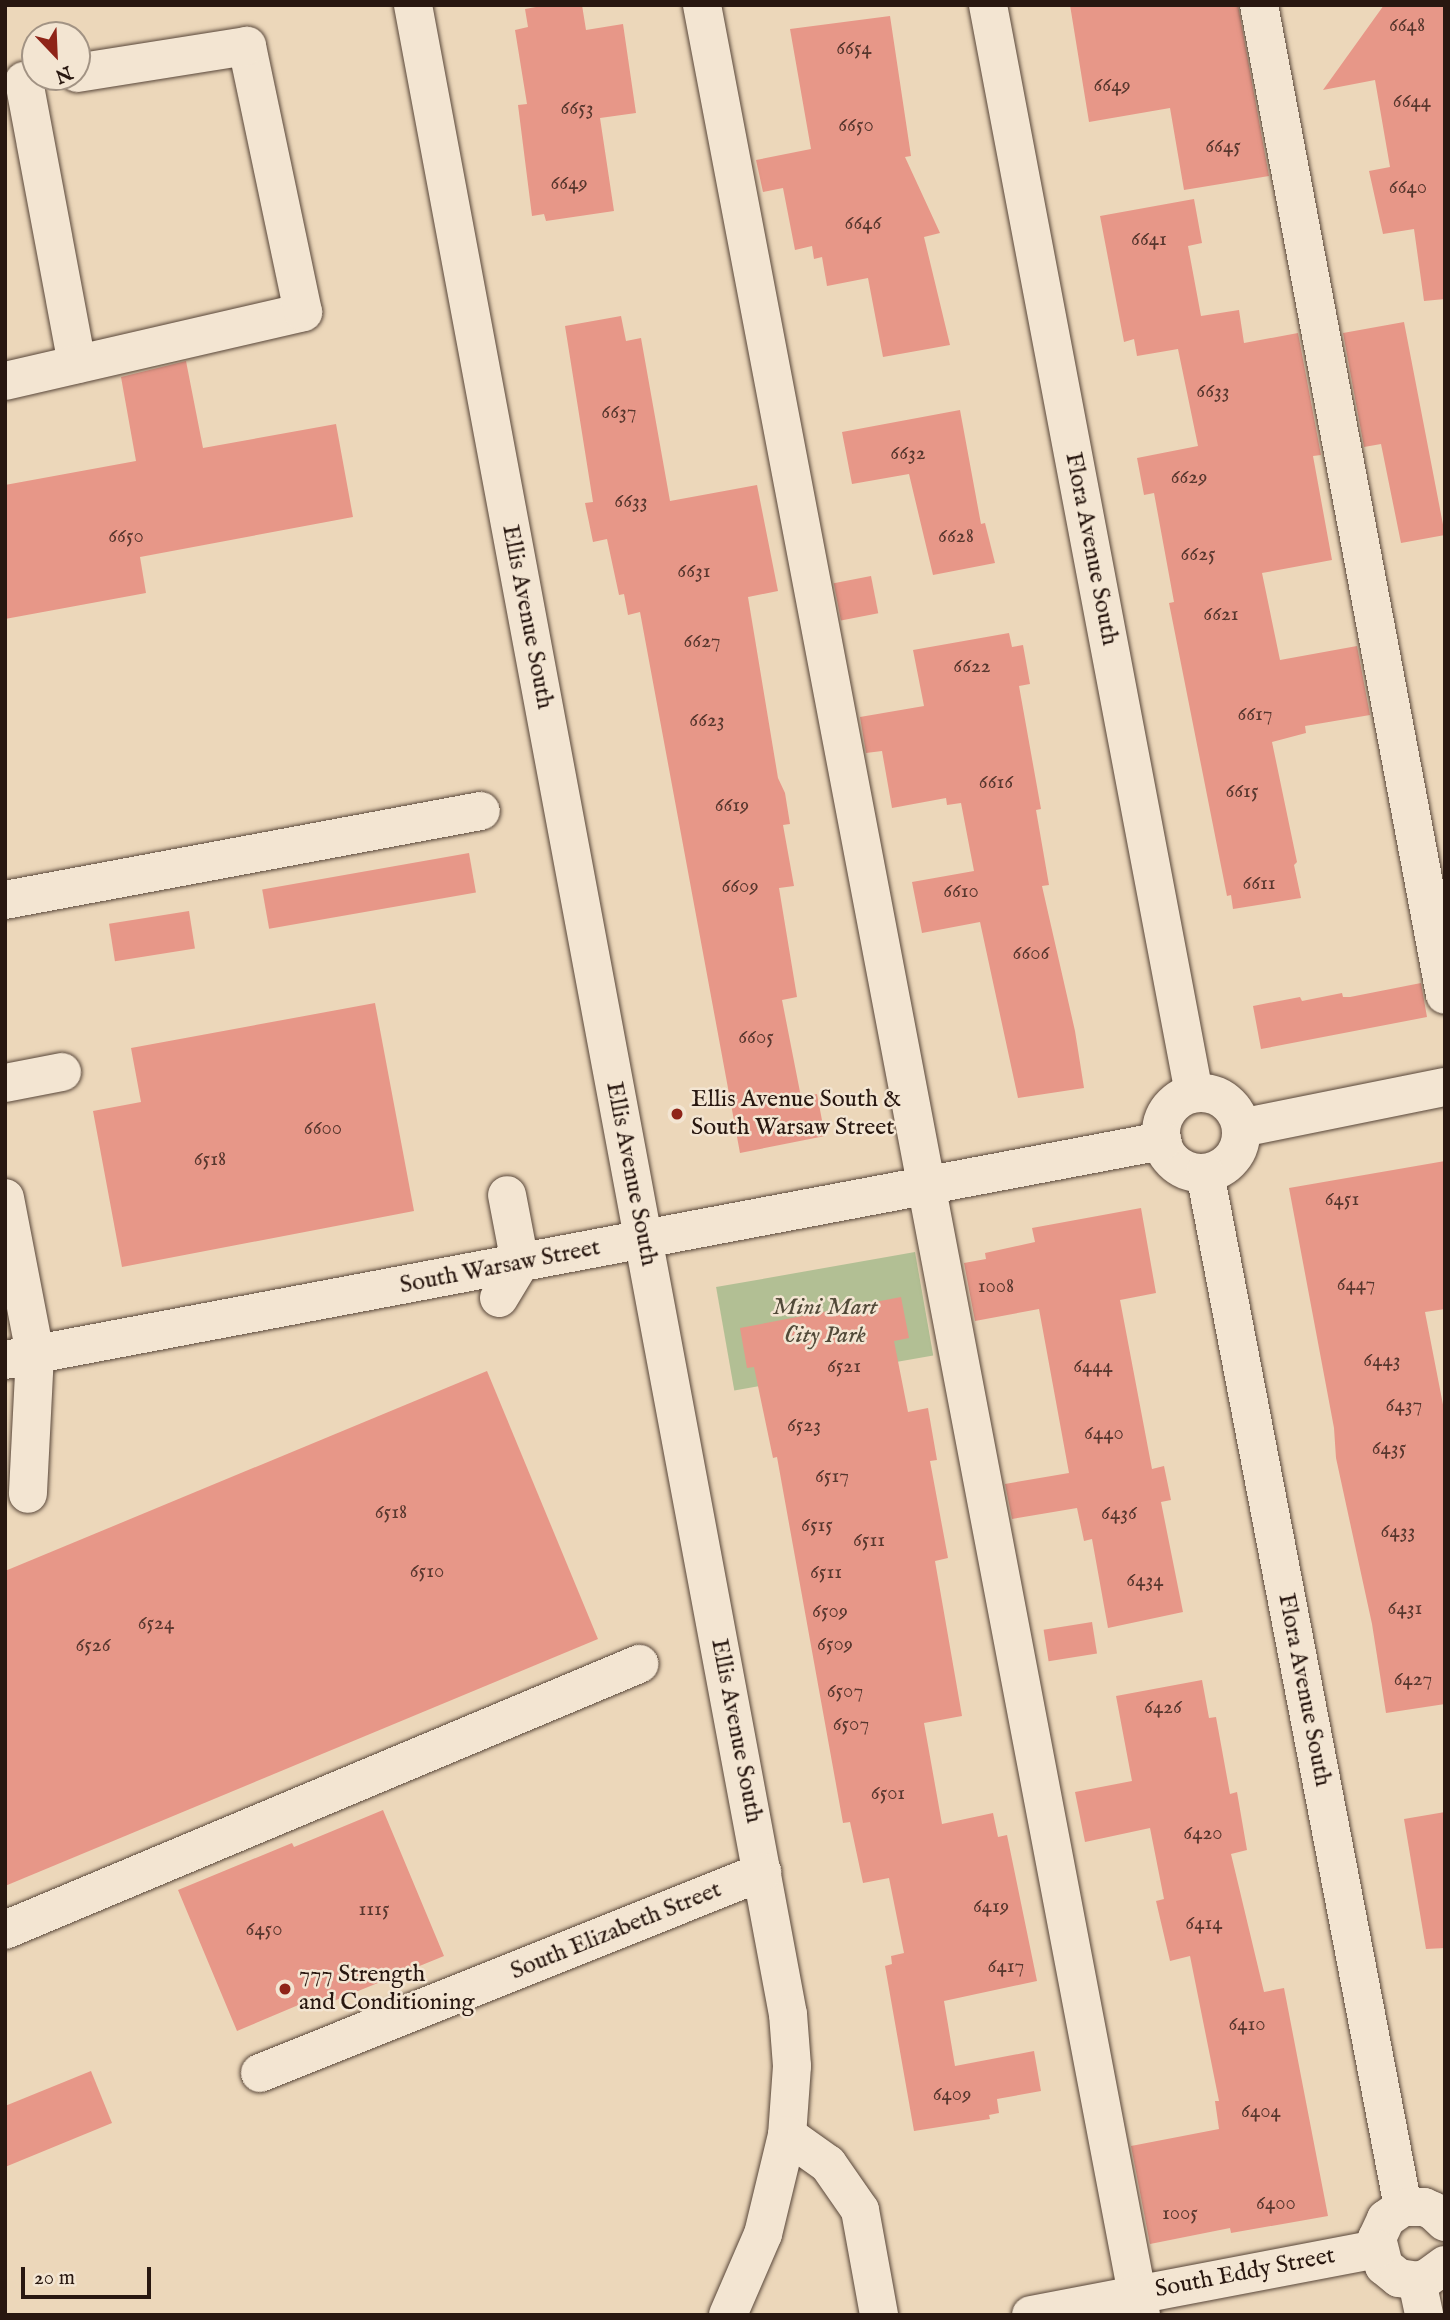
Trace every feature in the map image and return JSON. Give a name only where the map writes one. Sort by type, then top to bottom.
[{"type":"street","name":"Ellis Avenue South","points":[[412,5],[788,2014],[792,2066],[787,2135],[763,2234],[728,2315]]},
{"type":"street","points":[[702,5],[1139,2304]]},
{"type":"street","name":"Flora Avenue South","points":[[989,5],[1194,1093]]},
{"type":"street","points":[[1259,5],[1445,995]]},
{"type":"street","points":[[5,381],[303,312],[247,47],[91,71]]},
{"type":"street","points":[[29,91],[77,364]]},
{"type":"street","points":[[5,900],[481,811]]},
{"type":"street","points":[[5,1083],[62,1072]]},
{"type":"street","points":[[1241,1128],[1445,1087]]},
{"type":"street","points":[[1194,1093],[1215,1095],[1227,1101],[1236,1111],[1241,1128],[1239,1149],[1232,1160],[1221,1169],[1205,1173],[1181,1168],[1171,1160],[1162,1141],[1162,1121],[1168,1109],[1178,1100],[1194,1093]]},
{"type":"street","name":"South Warsaw Street","points":[[20,1357],[1162,1141]]},
{"type":"street","name":"Flora Avenue South","points":[[1205,1173],[1403,2207]]},
{"type":"street","points":[[499,1298],[520,1263],[507,1195]]},
{"type":"street","points":[[5,1198],[20,1357],[28,1494]]},
{"type":"street","points":[[5,1930],[639,1664]]},
{"type":"street","name":"South Elizabeth Street","points":[[260,2073],[762,1872]]},
{"type":"street","points":[[787,2135],[828,2164],[860,2210],[879,2315]]},
{"type":"street","points":[[1429,2287],[1391,2273],[1384,2266],[1377,2249],[1380,2228],[1393,2212],[1403,2207],[1424,2207],[1445,2222]]},
{"type":"street","name":"South Eddy Street","points":[[1031,2315],[1139,2304],[1377,2249]]},
{"type":"green space","name":"Mini Mart City Park","points":[[915,1252],[933,1355],[734,1390],[716,1287]]},
{"type":"building","points":[[547,5],[582,5],[586,30],[623,24],[636,113],[600,118],[614,211],[546,221],[544,214],[532,216],[518,105],[527,104],[515,30],[528,27],[525,9]]},
{"type":"building","points":[[1070,5],[1238,5],[1269,176],[1184,190],[1170,108],[1089,122]]},
{"type":"building","points":[[1384,5],[1445,5],[1445,299],[1424,301],[1414,229],[1383,234],[1369,171],[1390,167],[1375,80],[1323,90]]},
{"type":"building","points":[[890,16],[911,156],[905,157],[940,233],[924,237],[950,345],[883,357],[868,278],[827,286],[822,257],[814,259],[812,246],[795,250],[783,188],[763,192],[756,160],[811,149],[790,29]]},
{"type":"building","points":[[1194,199],[1202,243],[1188,246],[1201,316],[1239,310],[1244,343],[1298,333],[1321,455],[1313,456],[1332,560],[1262,573],[1280,660],[1357,646],[1370,715],[1305,726],[1306,733],[1272,742],[1297,862],[1294,865],[1301,898],[1233,909],[1231,895],[1227,896],[1169,603],[1174,602],[1154,493],[1144,495],[1137,458],[1198,446],[1178,349],[1137,356],[1134,339],[1124,342],[1100,216]]},
{"type":"building","points":[[621,316],[626,341],[641,338],[670,501],[757,485],[778,591],[748,597],[778,778],[785,793],[790,824],[783,825],[794,886],[779,888],[797,997],[782,1000],[801,1097],[817,1094],[825,1136],[740,1153],[640,612],[628,615],[624,594],[619,595],[607,539],[593,542],[585,503],[593,502],[565,326]]},
{"type":"building","points":[[1404,322],[1445,535],[1401,543],[1381,444],[1364,447],[1343,333]]},
{"type":"building","points":[[186,361],[203,448],[336,424],[353,517],[140,557],[146,593],[5,619],[5,485],[136,461],[121,377]]},
{"type":"building","points":[[960,410],[981,524],[985,523],[995,563],[933,575],[909,474],[852,484],[842,432]]},
{"type":"building","points":[[871,576],[878,613],[841,621],[834,583]]},
{"type":"building","points":[[1009,633],[1012,647],[1023,645],[1030,684],[1019,686],[1041,809],[1036,810],[1049,885],[1042,886],[1075,1031],[1084,1088],[1018,1098],[980,922],[922,933],[912,882],[974,871],[961,803],[947,805],[946,798],[892,808],[882,751],[866,753],[860,717],[924,706],[913,650]]},
{"type":"building","points":[[469,853],[476,892],[269,929],[262,889]]},
{"type":"building","points":[[189,911],[195,949],[115,961],[109,924]]},
{"type":"building","points":[[1421,983],[1427,1017],[1261,1049],[1253,1006],[1300,997],[1302,1001],[1342,993],[1343,997],[1350,997]]},
{"type":"building","points":[[375,1003],[414,1211],[122,1267],[93,1111],[141,1102],[131,1048]]},
{"type":"building","points":[[1445,1161],[1445,1309],[1425,1312],[1445,1415],[1445,1704],[1386,1713],[1372,1624],[1336,1458],[1334,1428],[1289,1188]]},
{"type":"building","points":[[1141,1208],[1156,1293],[1120,1300],[1152,1469],[1164,1466],[1171,1500],[1161,1502],[1183,1612],[1108,1628],[1092,1539],[1084,1541],[1077,1508],[1012,1519],[1005,1484],[1069,1473],[1039,1309],[975,1321],[964,1263],[986,1259],[985,1253],[1035,1242],[1032,1228]]},
{"type":"building","points":[[901,1297],[909,1338],[894,1341],[908,1412],[928,1408],[937,1460],[930,1461],[948,1558],[935,1561],[962,1716],[924,1723],[942,1824],[993,1813],[998,1837],[1007,1835],[1037,1981],[944,2001],[955,2066],[1034,2051],[1041,2091],[997,2099],[999,2113],[989,2115],[990,2119],[914,2131],[885,1966],[892,1964],[891,1956],[904,1953],[889,1878],[863,1883],[850,1822],[843,1823],[777,1457],[773,1458],[754,1367],[747,1368],[740,1328]]},
{"type":"building","points":[[487,1371],[598,1639],[5,1886],[5,1571]]},
{"type":"building","points":[[1092,1622],[1097,1654],[1049,1661],[1044,1630]]},
{"type":"building","points":[[1202,1680],[1209,1718],[1216,1717],[1230,1794],[1237,1792],[1247,1850],[1231,1854],[1264,1992],[1284,1988],[1328,2216],[1231,2233],[1230,2228],[1150,2244],[1131,2146],[1219,2129],[1215,2101],[1219,2101],[1190,1956],[1170,1961],[1156,1901],[1164,1899],[1150,1828],[1085,1842],[1075,1792],[1132,1781],[1116,1696]]},
{"type":"building","points":[[383,1810],[444,1956],[319,2007],[315,1998],[237,2031],[178,1890],[292,1843],[294,1847]]},
{"type":"building","points":[[1445,1812],[1445,1948],[1426,1949],[1404,1819]]},
{"type":"building","points":[[91,2071],[112,2123],[5,2167],[5,2106]]},
{"type":"place","name":"Ellis Avenue South & South Warsaw Street","points":[[677,1114]]},
{"type":"place","name":"777 Strength and Conditioning","points":[[285,1989]]}]
